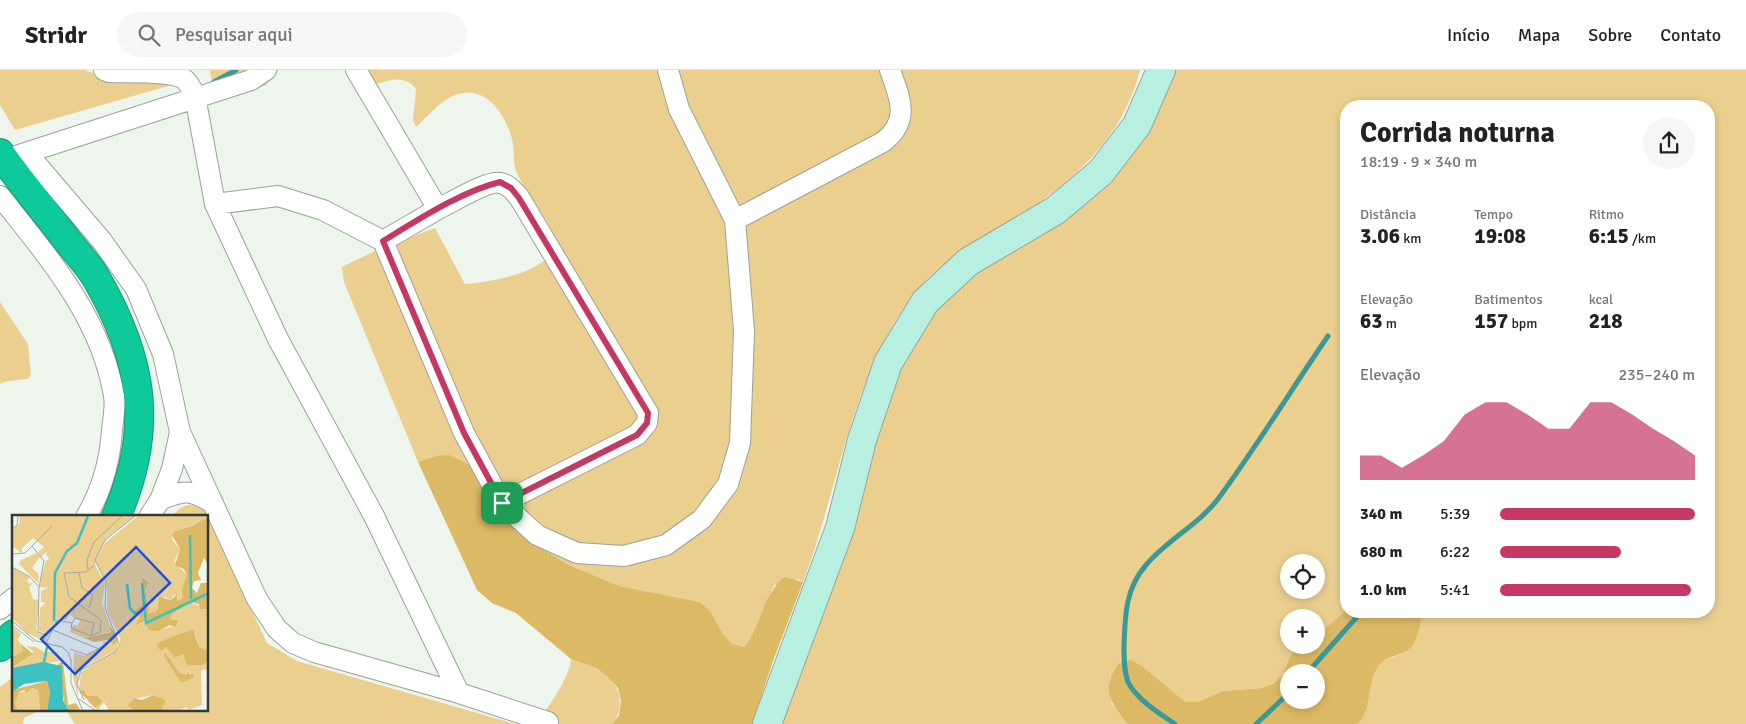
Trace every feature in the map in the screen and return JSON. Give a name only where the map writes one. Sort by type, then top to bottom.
[{"type":"highway","points":[[11,155],[94,275],[127,338],[139,392],[139,442],[129,486],[116,515]]},
{"type":"highway","points":[[0,647],[12,636]]},
{"type":"street","points":[[104,70],[109,72],[171,73],[183,78],[190,84],[195,96],[215,204],[278,339],[374,516],[459,693]]},
{"type":"street","points":[[266,70],[251,80],[11,155],[102,241],[136,289],[163,354],[180,432],[257,598],[277,629],[293,643],[314,652],[459,693],[548,722]]},
{"type":"street","points":[[356,70],[438,209]]},
{"type":"street","points":[[215,204],[278,196],[323,210],[383,241],[464,433],[502,503],[537,535],[577,553],[624,556],[666,545],[702,518],[728,484],[740,443],[744,331],[735,220],[680,109],[668,70]]},
{"type":"street","points":[[735,220],[883,142],[895,133],[901,119],[900,100],[890,70]]},
{"type":"street","points":[[767,724],[840,528],[862,440],[888,363],[925,302],[968,262],[1056,210],[1101,172],[1137,125],[1161,70]]},
{"type":"street","points":[[383,241],[438,209],[488,185],[500,182],[511,188],[529,214],[648,413],[647,423],[637,435],[502,503]]},
{"type":"street","points":[[0,196],[63,277],[98,335],[114,397],[111,454],[96,500],[87,515]]},
{"type":"street","points":[[154,508],[172,468],[180,432]]},
{"type":"street","points":[[154,508],[176,493],[195,492],[213,503]]},
{"type":"street","points":[[0,609],[12,600]]},
{"type":"shaded area","points":[[0,70],[84,70],[98,75],[175,84],[15,130],[0,105]]},
{"type":"shaded area","points":[[210,70],[279,70],[266,85],[215,103]]},
{"type":"shaded area","points":[[353,70],[1140,70],[1132,96],[1120,119],[1089,160],[1070,178],[1028,211],[943,265],[921,285],[911,298],[890,330],[873,364],[848,436],[803,582],[798,579],[774,585],[753,636],[745,647],[732,644],[723,634],[710,611],[700,602],[619,586],[567,564],[544,550],[525,530],[436,456],[418,462],[344,282],[342,267],[377,250],[435,228],[465,284],[491,281],[524,272],[538,265],[549,256],[554,245],[552,232],[517,173],[513,143],[508,128],[497,108],[489,100],[480,95],[470,93],[459,94],[443,102],[416,127],[413,120],[416,89],[410,83],[397,79],[389,80],[360,92]]},
{"type":"shaded area","points":[[1167,70],[1746,70],[1746,724],[1358,724],[1366,710],[1372,680],[1378,666],[1406,649],[1416,634],[1421,618],[1715,618],[1715,100],[1340,100],[1340,615],[1325,627],[1325,609],[1280,609],[1280,654],[1292,654],[1287,664],[1280,664],[1280,677],[1274,683],[1262,688],[1223,691],[1198,702],[1185,702],[1174,694],[1111,702],[1127,724],[779,724],[882,411],[903,358],[931,313],[969,276],[1019,248],[1068,214]]},
{"type":"shaded area","points":[[0,302],[28,344],[31,374],[29,378],[7,381],[0,384]]},
{"type":"shaded area","points":[[449,455],[474,467],[525,530],[544,550],[567,564],[619,586],[700,602],[710,611],[723,634],[732,644],[745,647],[771,592],[784,577],[803,582],[773,661],[752,724],[613,724],[619,715],[621,701],[618,688],[609,678],[597,668],[571,659],[516,613],[492,603],[477,590],[418,462],[436,456]]},
{"type":"shaded area","points":[[188,505],[203,506],[207,515],[173,515],[180,508]]},
{"type":"shaded area","points":[[209,519],[267,643],[297,661],[515,724],[75,724],[67,712],[209,712]]},
{"type":"shaded area","points":[[1340,615],[1340,618],[1421,618],[1413,645],[1405,652],[1381,663],[1378,667],[1372,681],[1366,711],[1358,724],[1127,724],[1110,696],[1110,682],[1118,664],[1131,660],[1143,667],[1185,702],[1198,702],[1223,691],[1262,688],[1274,683],[1280,677],[1280,709],[1325,709],[1325,664],[1287,664],[1292,654],[1325,654],[1325,627]]},
{"type":"shaded area","points":[[571,659],[594,666],[605,673],[615,685],[620,700],[620,708],[613,724],[534,724],[557,693],[567,674]]},
{"type":"shaded area","points":[[12,678],[12,712],[37,712],[24,718],[23,724],[0,724],[0,687]]},
{"type":"waterway","points":[[214,82],[236,70]]},
{"type":"waterway","points":[[1175,724],[1144,701],[1133,690],[1127,680],[1124,647],[1130,594],[1139,574],[1154,556],[1201,517],[1218,499],[1328,336]]},
{"type":"waterway","points":[[1315,664],[1356,618]]},
{"type":"waterway","points":[[1256,724],[1280,701]]},
{"type":"route","points":[[500,182],[511,188],[519,198],[642,399],[648,413],[647,423],[637,435],[502,503],[464,433],[383,241],[438,209],[488,185],[500,182]]}]
